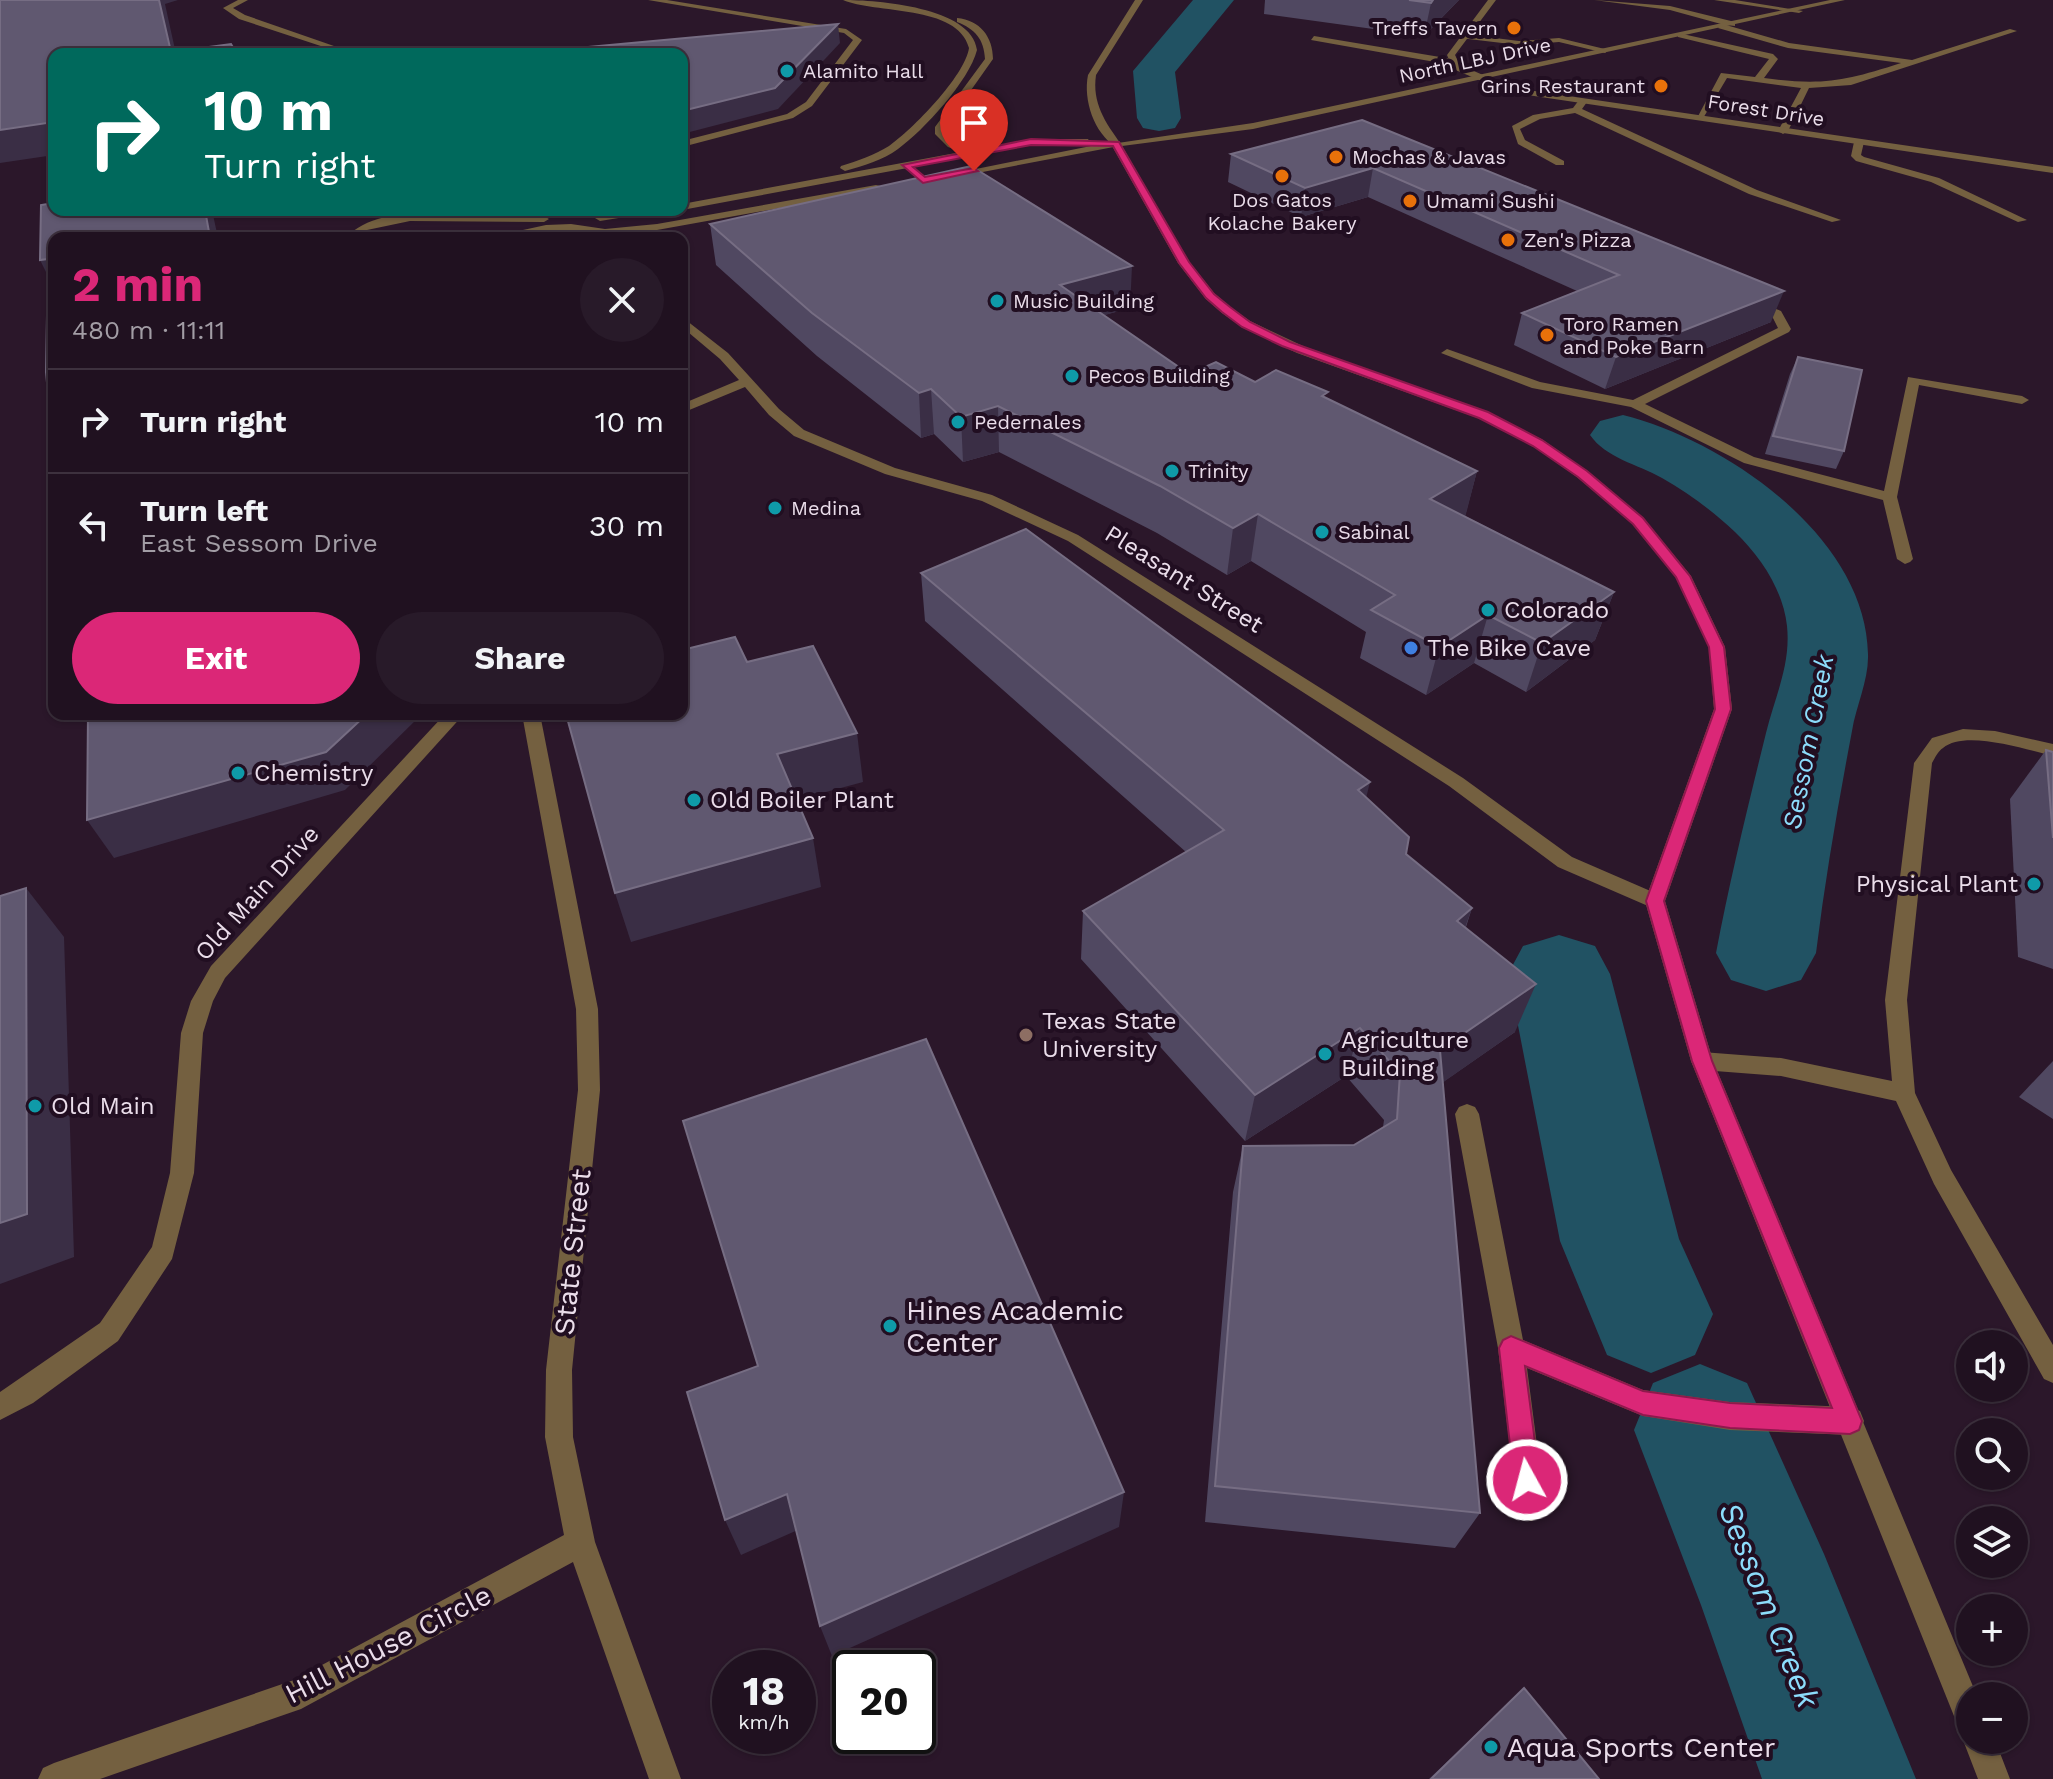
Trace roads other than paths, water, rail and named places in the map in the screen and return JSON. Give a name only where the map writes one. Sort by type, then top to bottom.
[{"type":"street","points":[[244,0],[227,8],[242,17],[335,48]]},
{"type":"street","points":[[652,0],[846,31],[858,40],[809,104],[790,116],[688,142]]},
{"type":"street","points":[[815,183],[891,149],[908,136],[973,56],[973,44],[966,34],[943,20],[904,9],[847,0]]},
{"type":"street","points":[[871,0],[938,12],[967,23],[985,35],[990,47],[989,59],[940,127],[941,139],[972,153]]},
{"type":"street","points":[[1139,0],[1105,53],[1089,87],[1096,115],[1184,263],[1210,296],[1246,324],[1291,346],[1483,415],[1538,443],[1582,474],[1638,521],[1683,576],[1717,647],[1723,709],[1655,901],[1702,1061],[1956,1682]]},
{"type":"street","points":[[1476,78],[1456,67],[1451,55],[1492,0]]},
{"type":"street","points":[[1598,0],[1682,10],[1732,24]]},
{"type":"street","points":[[1718,0],[1799,11]]},
{"type":"street","name":"North LBJ Drive","points":[[1116,144],[1253,126],[1841,0]]},
{"type":"street","points":[[788,34],[796,24]]},
{"type":"street","points":[[1721,26],[1788,45],[1918,63]]},
{"type":"street","points":[[1699,118],[1724,75],[1806,86],[1848,83],[2013,31]]},
{"type":"street","points":[[1681,35],[1774,53],[1774,59],[1758,79]]},
{"type":"street","points":[[1463,36],[1519,43],[1559,40],[1605,50]]},
{"type":"street","points":[[1314,38],[1452,62]]},
{"type":"street","name":"Forest Drive","points":[[1476,78],[1579,106],[1699,118],[2053,170]]},
{"type":"street","points":[[1783,131],[1806,86]]},
{"type":"street","points":[[1560,163],[1521,142],[1515,128],[1525,120],[1579,106],[1753,192],[1836,220]]},
{"type":"street","points":[[688,206],[910,169],[1031,142],[1116,144]]},
{"type":"street","points":[[1859,142],[1856,156],[1860,159],[1935,180],[2022,220]]},
{"type":"street","points":[[937,178],[1116,144]]},
{"type":"street","points":[[624,232],[892,185]]},
{"type":"street","points":[[375,216],[379,220]]},
{"type":"street","points":[[355,232],[379,220],[412,217],[623,216]]},
{"type":"street","points":[[606,232],[610,218]]},
{"type":"street","points":[[525,232],[546,228],[580,232]]},
{"type":"street","points":[[1635,404],[1785,329],[1777,314],[1735,297]]},
{"type":"street","name":"Pleasant Street","points":[[688,326],[724,356],[774,412],[799,433],[890,471],[987,498],[1073,538],[1456,782],[1565,862],[1655,901]]},
{"type":"street","points":[[1447,353],[1537,385],[1635,404],[1749,460],[1890,497]]},
{"type":"street","points":[[1905,559],[1890,497],[1913,380],[2022,400]]},
{"type":"street","points":[[688,406],[746,382]]},
{"type":"street","name":"Old Main Drive","points":[[0,1407],[109,1332],[163,1251],[182,1173],[192,1033],[202,1001],[218,972],[449,720]]},
{"type":"street","name":"State Street","points":[[532,720],[587,1009],[589,1090],[559,1370],[559,1437],[580,1542],[665,1779]]},
{"type":"street","points":[[2053,750],[1992,737],[1956,735],[1937,743],[1923,763],[1896,1000],[1904,1093],[1942,1177],[2053,1370]]},
{"type":"street","points":[[1702,1061],[1781,1067],[1904,1093]]},
{"type":"street","points":[[1467,1114],[1511,1348],[1531,1507]]},
{"type":"street","points":[[1511,1348],[1643,1403],[1730,1416],[1850,1421]]},
{"type":"street","name":"Hill House Circle","points":[[54,1779],[301,1693],[580,1542]]},
{"type":"street","points":[[1984,1754],[1994,1779]]},
{"type":"waterway","name":"Sessom Creek","points":[[1159,118],[1154,71],[1197,17],[1215,0]]},
{"type":"waterway","name":"Sessom Creek","points":[[1623,435],[1715,481],[1763,520],[1803,568],[1826,624],[1827,663],[1809,731],[1766,953]]},
{"type":"waterway","name":"Sessom Creek","points":[[1559,974],[1620,1241],[1651,1314]]},
{"type":"waterway","name":"Sessom Creek","points":[[1700,1430],[1773,1605],[1839,1779]]},
{"type":"place","name":"Treffs Tavern","points":[[1514,28]]},
{"type":"place","name":"Alamito Hall","points":[[787,71]]},
{"type":"place","name":"Grins Restaurant","points":[[1661,86]]},
{"type":"place","name":"Mochas & Javas","points":[[1336,157]]},
{"type":"place","name":"Dos Gatos Kolache Bakery","points":[[1282,176]]},
{"type":"place","name":"Umami Sushi","points":[[1410,201]]},
{"type":"place","name":"Zen's Pizza","points":[[1508,240]]},
{"type":"place","name":"Music Building","points":[[997,301]]},
{"type":"place","name":"Toro Ramen and Poke Barn","points":[[1547,335]]},
{"type":"place","name":"Pecos Building","points":[[1072,376]]},
{"type":"place","name":"Pedernales","points":[[958,422]]},
{"type":"place","name":"Trinity","points":[[1172,471]]},
{"type":"place","name":"Medina","points":[[775,508]]},
{"type":"place","name":"Sabinal","points":[[1322,532]]},
{"type":"place","name":"Colorado","points":[[1488,610]]},
{"type":"place","name":"The Bike Cave","points":[[1411,648]]},
{"type":"place","name":"Chemistry","points":[[238,773]]},
{"type":"place","name":"Old Boiler Plant","points":[[694,800]]},
{"type":"place","name":"Physical Plant","points":[[2034,884]]},
{"type":"place","name":"Texas State University","points":[[1026,1035]]},
{"type":"place","name":"Agriculture Building","points":[[1325,1054]]},
{"type":"place","name":"Old Main","points":[[35,1106]]},
{"type":"place","name":"Hines Academic Center","points":[[890,1326]]},
{"type":"place","name":"Aqua Sports Center","points":[[1491,1747]]}]
